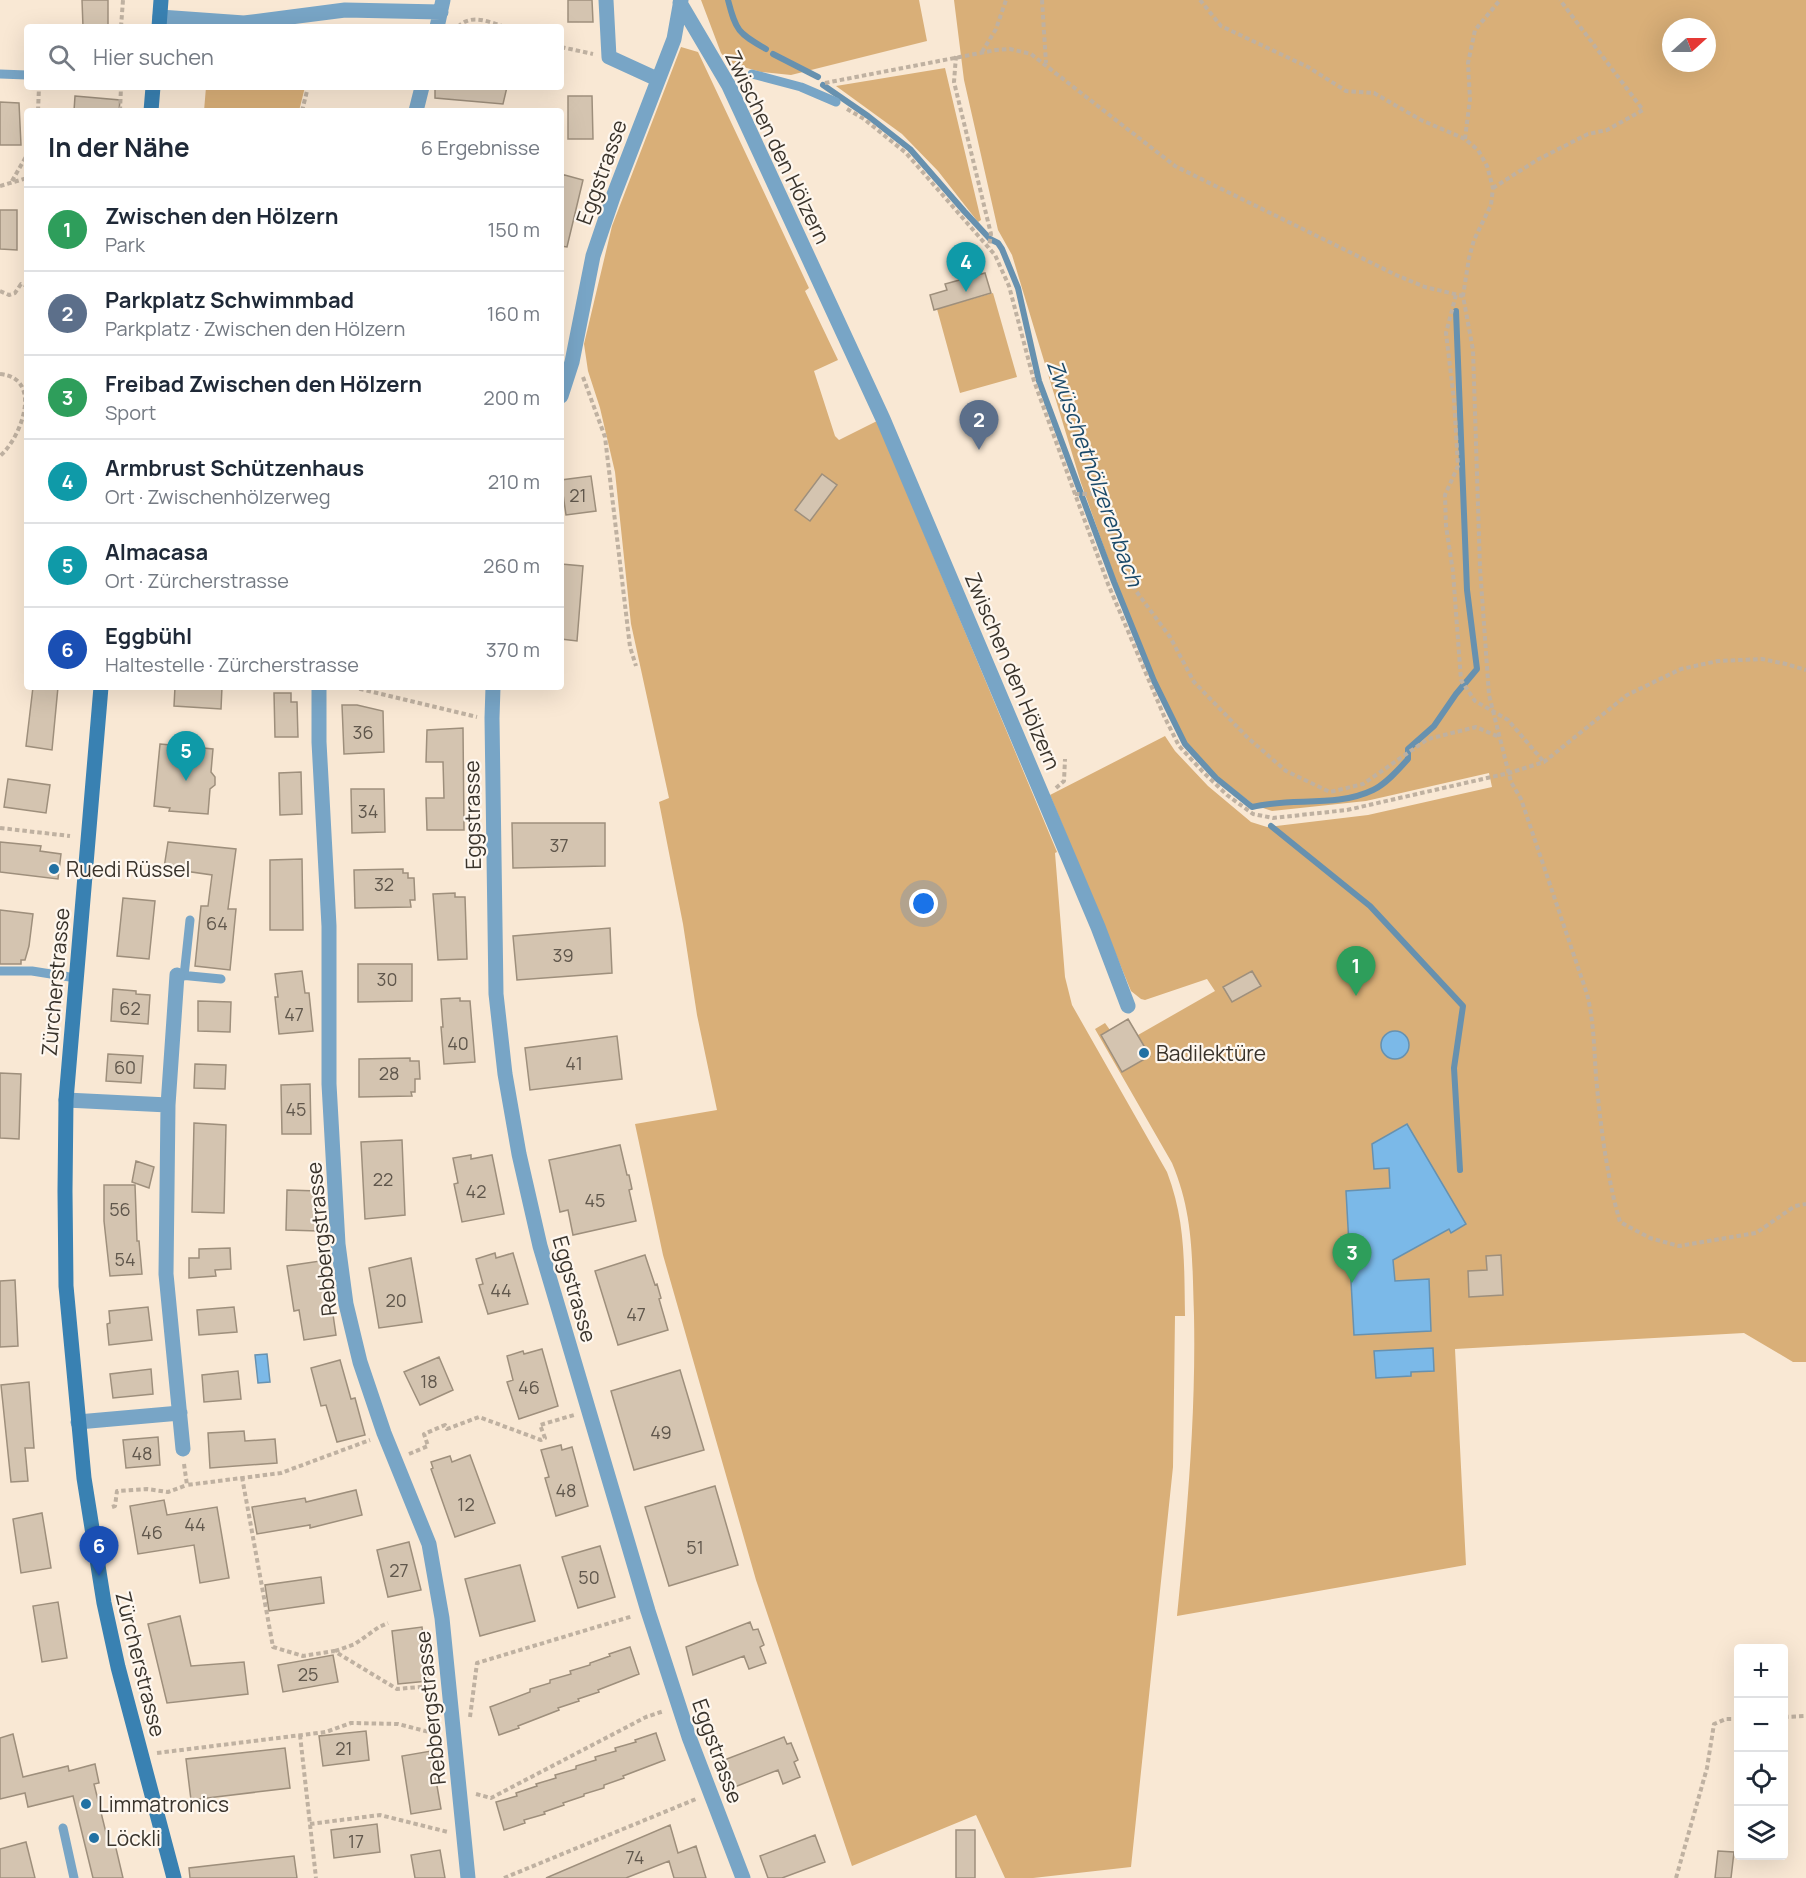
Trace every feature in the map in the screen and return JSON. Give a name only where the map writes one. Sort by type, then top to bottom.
[{"type":"main road","points":[[159,22],[161,0]]},
{"type":"main road","points":[[151,108],[153,90]]},
{"type":"main road","name":"Zürcherstrasse","points":[[101,690],[66,1100],[66,1286],[87,1499],[104,1603],[118,1668],[174,1878]]},
{"type":"street","points":[[606,0],[609,57],[657,79]]},
{"type":"street","name":"Zwischen den Hölzern","points":[[681,1],[729,86],[883,419],[1043,796],[1128,1006]]},
{"type":"street","name":"Eggstrasse","points":[[564,387],[572,362],[593,256],[612,197],[674,39],[681,1]]},
{"type":"street","points":[[159,22],[244,23],[345,10],[440,13]]},
{"type":"street","points":[[417,108],[421,90]]},
{"type":"street","name":"Rebbergstrasse","points":[[319,690],[319,742],[329,926],[328,1084],[338,1244],[346,1304],[358,1353],[384,1433],[429,1544],[442,1618],[468,1878]]},
{"type":"street","name":"Eggstrasse","points":[[493,690],[496,994],[505,1074],[519,1154],[540,1246],[648,1611],[678,1705],[743,1878]]},
{"type":"street","points":[[181,976],[168,1105],[166,1275],[183,1449]]},
{"type":"street","points":[[66,1100],[168,1105]]},
{"type":"street","points":[[78,1422],[180,1413]]},
{"type":"lane","points":[[0,74],[24,75]]},
{"type":"lane","points":[[752,74],[801,87],[836,102]]},
{"type":"lane","points":[[190,920],[181,976],[221,979]]},
{"type":"lane","points":[[0,971],[32,971],[76,978]]},
{"type":"lane","points":[[63,1828],[74,1878]]},
{"type":"path","points":[[121,24],[123,0]]},
{"type":"path","points":[[982,52],[996,29],[1006,0]]},
{"type":"path","points":[[1042,0],[1046,63]]},
{"type":"path","points":[[1200,0],[1221,26],[1308,67],[1346,91],[1374,93],[1421,120],[1466,140],[1478,150],[1487,166],[1493,188],[1491,205],[1474,240],[1463,296],[1473,351],[1480,568],[1489,695],[1511,782],[1521,799],[1587,994],[1592,1017],[1600,1113],[1615,1205],[1620,1222],[1650,1238],[1679,1246],[1756,1233],[1795,1206],[1806,1204]]},
{"type":"path","points":[[1466,140],[1470,99],[1468,63],[1475,30],[1500,0]]},
{"type":"path","points":[[1493,188],[1537,160],[1588,134],[1607,130],[1643,110],[1560,0]]},
{"type":"path","points":[[460,24],[463,21],[477,19],[494,24]]},
{"type":"path","points":[[564,48],[609,57]]},
{"type":"path","points":[[801,87],[982,52],[1010,49],[1031,54],[1046,63],[1175,166],[1396,275],[1425,287],[1463,296]]},
{"type":"path","points":[[956,56],[954,82],[991,234],[990,245]]},
{"type":"path","points":[[38,108],[39,90]]},
{"type":"path","points":[[120,108],[121,90]]},
{"type":"path","points":[[303,108],[307,90]]},
{"type":"path","points":[[836,102],[864,119],[906,153],[990,245],[996,255],[1010,286],[1034,381],[1108,584],[1149,682],[1179,746],[1227,795],[1253,814],[1273,818],[1347,810],[1509,773],[1544,762],[1628,695],[1681,669],[1718,661],[1762,659],[1806,670]]},
{"type":"path","points":[[12,181],[24,160]]},
{"type":"path","points":[[0,186],[24,179]]},
{"type":"path","points":[[0,291],[15,293],[21,284],[24,285]]},
{"type":"path","points":[[1456,295],[1446,333],[1454,400],[1458,466],[1445,495],[1461,680],[1475,701],[1508,720],[1544,762]]},
{"type":"path","points":[[572,362],[586,381],[605,437],[630,647],[636,666]]},
{"type":"path","points":[[0,374],[15,378],[24,389]]},
{"type":"path","points":[[0,456],[14,437],[24,414]]},
{"type":"path","points":[[1075,494],[1095,494],[1105,508],[1118,556],[1136,591],[1170,637],[1194,682],[1246,737],[1286,771],[1330,792],[1363,784],[1428,739],[1476,727],[1499,737]]},
{"type":"path","points":[[364,690],[477,717]]},
{"type":"path","points":[[1043,796],[1064,782],[1065,759]]},
{"type":"path","points":[[0,828],[70,836]]},
{"type":"path","points":[[405,1447],[407,1455],[428,1446],[424,1434],[445,1425],[447,1429],[479,1417],[541,1440],[545,1438],[540,1425],[575,1415]]},
{"type":"path","points":[[112,1507],[116,1506],[117,1491],[147,1489],[168,1492],[187,1485],[281,1473],[384,1433]]},
{"type":"path","points":[[183,1449],[187,1485]]},
{"type":"path","points":[[242,1477],[273,1647],[303,1656],[334,1652],[355,1644],[388,1623]]},
{"type":"path","points":[[157,1753],[326,1732],[351,1723],[398,1724],[453,1738],[468,1734],[477,1663],[648,1611]]},
{"type":"path","points":[[334,1652],[397,1689],[449,1684]]},
{"type":"path","points":[[460,1791],[491,1798],[646,1717],[678,1705]]},
{"type":"path","points":[[1788,1717],[1806,1716]]},
{"type":"path","points":[[1676,1878],[1707,1768],[1714,1724],[1726,1719],[1734,1719]]},
{"type":"path","points":[[300,1735],[316,1878]]},
{"type":"path","points":[[504,1878],[711,1792]]},
{"type":"path","points":[[310,1824],[380,1815],[463,1836]]},
{"type":"shaded area","points":[[701,0],[919,0],[927,41],[791,75],[761,72],[729,63],[721,53]]},
{"type":"shaded area","points":[[954,0],[1806,0],[1806,1362],[1793,1362],[1744,1333],[1455,1349],[1466,1565],[1177,1616],[1194,1391],[1193,1276],[1188,1220],[1172,1163],[1095,1029],[1105,1023],[1110,1030],[1128,1019],[1138,1035],[1215,991],[1207,979],[1145,1000],[1131,991],[1050,795],[1165,736],[1175,751],[1208,786],[1251,822],[1267,827],[1368,815],[1492,787],[1489,773],[1366,801],[1272,811],[1254,805],[1217,776],[1186,743],[1155,680],[1116,581],[1081,483],[1012,255],[998,230],[964,80]]},
{"type":"shaded area","points":[[681,47],[698,52],[809,288],[805,291],[838,360],[814,371],[835,436],[839,440],[877,421],[1057,852],[1055,853],[1065,977],[1072,1005],[1167,1172],[1178,1208],[1183,1243],[1185,1316],[1175,1316],[1173,1467],[1131,1867],[1033,1878],[1005,1878],[976,1815],[852,1866],[756,1580],[663,1255],[635,1124],[717,1110],[697,1015],[683,924],[659,802],[669,798],[631,624],[615,472],[600,408],[588,371],[584,344],[612,226]]},
{"type":"shaded area","points":[[945,68],[981,220],[978,222],[938,171],[902,134],[836,86]]},
{"type":"shaded area","points":[[206,90],[304,90],[300,108],[204,108]]},
{"type":"shaded area","points":[[993,293],[1017,377],[960,393],[937,309]]},
{"type":"water","points":[[1395,1031],[1405,1035],[1409,1045],[1405,1055],[1395,1059],[1385,1055],[1381,1045],[1385,1035]]},
{"type":"water","points":[[1407,1124],[1466,1224],[1451,1233],[1449,1229],[1393,1260],[1395,1281],[1429,1279],[1431,1331],[1354,1335],[1346,1191],[1390,1188],[1389,1168],[1374,1169],[1372,1144]]},
{"type":"water","points":[[1433,1348],[1434,1371],[1411,1372],[1411,1376],[1376,1378],[1374,1351]]},
{"type":"water","points":[[267,1354],[270,1382],[258,1383],[255,1355]]},
{"type":"building","points":[[82,0],[108,0],[108,24],[83,24]]},
{"type":"building","points":[[568,0],[592,0],[593,22],[568,22]]},
{"type":"building","points":[[435,90],[506,90],[503,104],[435,98]]},
{"type":"building","points":[[75,96],[120,100],[119,108],[74,108]]},
{"type":"building","points":[[568,96],[592,96],[593,139],[568,139]]},
{"type":"building","points":[[0,102],[19,103],[21,145],[0,145]]},
{"type":"building","points":[[564,175],[583,180],[567,247],[564,246]]},
{"type":"building","points":[[0,210],[17,210],[17,250],[0,249]]},
{"type":"building","points":[[985,273],[991,293],[934,310],[930,295],[947,290],[945,284]]},
{"type":"building","points":[[822,474],[837,485],[810,521],[795,510]]},
{"type":"building","points":[[591,476],[596,511],[566,515],[564,480]]},
{"type":"building","points":[[564,564],[583,566],[577,641],[564,639]]},
{"type":"building","points":[[33,690],[58,690],[52,750],[26,746]]},
{"type":"building","points":[[175,690],[222,690],[221,709],[174,706]]},
{"type":"building","points":[[274,693],[291,693],[291,702],[297,702],[298,737],[275,737]]},
{"type":"building","points":[[342,705],[357,705],[383,711],[384,752],[344,754]]},
{"type":"building","points":[[463,728],[464,830],[427,830],[426,798],[444,798],[443,762],[426,762],[427,730]]},
{"type":"building","points":[[160,744],[213,749],[211,772],[215,777],[215,785],[210,789],[208,814],[169,811],[170,808],[154,806]]},
{"type":"building","points":[[301,772],[302,814],[280,815],[279,773]]},
{"type":"building","points":[[8,779],[50,785],[46,813],[4,807]]},
{"type":"building","points":[[351,789],[384,789],[385,832],[352,833]]},
{"type":"building","points":[[512,823],[605,823],[605,866],[513,868]]},
{"type":"building","points":[[0,842],[41,846],[40,851],[61,854],[58,879],[0,872]]},
{"type":"building","points":[[168,842],[236,849],[228,909],[236,909],[230,970],[195,966],[201,906],[208,906],[212,875],[164,868]]},
{"type":"building","points":[[302,859],[303,930],[270,930],[270,860]]},
{"type":"building","points":[[403,869],[403,873],[408,873],[408,878],[414,878],[415,900],[410,900],[411,907],[355,908],[354,870]]},
{"type":"building","points":[[455,893],[455,897],[465,897],[467,959],[438,960],[433,894]]},
{"type":"building","points":[[123,898],[155,901],[149,959],[117,956]]},
{"type":"building","points":[[0,910],[33,914],[29,946],[25,960],[21,960],[21,964],[0,964]]},
{"type":"building","points":[[610,928],[612,973],[517,980],[513,936]]},
{"type":"building","points":[[358,964],[412,964],[412,1001],[358,1002]]},
{"type":"building","points":[[302,971],[305,993],[309,993],[313,1031],[279,1034],[275,974]]},
{"type":"building","points":[[1252,971],[1261,986],[1232,1002],[1223,987]]},
{"type":"building","points":[[113,989],[150,995],[148,1024],[111,1021]]},
{"type":"building","points":[[460,998],[460,1001],[470,1001],[475,1062],[444,1064],[441,999]]},
{"type":"building","points":[[198,1001],[231,1002],[230,1032],[198,1031]]},
{"type":"building","points":[[1128,1019],[1150,1056],[1122,1072],[1101,1035]]},
{"type":"building","points":[[617,1036],[622,1079],[530,1090],[525,1048]]},
{"type":"building","points":[[108,1054],[143,1056],[141,1083],[106,1081]]},
{"type":"building","points":[[410,1058],[410,1061],[419,1061],[420,1079],[415,1079],[415,1092],[411,1092],[412,1096],[359,1097],[359,1059]]},
{"type":"building","points":[[195,1064],[226,1065],[225,1089],[194,1088]]},
{"type":"building","points":[[0,1073],[21,1074],[19,1139],[0,1138]]},
{"type":"building","points":[[310,1084],[311,1134],[282,1134],[281,1085]]},
{"type":"building","points":[[194,1123],[226,1125],[224,1213],[192,1212]]},
{"type":"building","points":[[402,1140],[405,1215],[365,1219],[361,1142]]},
{"type":"building","points":[[620,1145],[632,1189],[629,1190],[636,1221],[573,1235],[568,1210],[560,1212],[549,1160]]},
{"type":"building","points":[[471,1155],[471,1159],[492,1155],[504,1214],[462,1222],[454,1184],[458,1183],[453,1158]]},
{"type":"building","points":[[136,1161],[154,1167],[149,1188],[132,1182]]},
{"type":"building","points":[[104,1185],[135,1185],[137,1241],[139,1241],[142,1274],[110,1276],[104,1221]]},
{"type":"building","points":[[287,1190],[318,1191],[318,1231],[286,1230]]},
{"type":"building","points":[[230,1248],[231,1269],[215,1270],[216,1276],[189,1278],[189,1258],[199,1258],[199,1249]]},
{"type":"building","points":[[495,1253],[496,1258],[513,1253],[528,1304],[488,1314],[479,1285],[483,1284],[476,1259]]},
{"type":"building","points":[[645,1255],[655,1285],[657,1284],[668,1330],[618,1345],[595,1271]]},
{"type":"building","points":[[1501,1255],[1503,1295],[1469,1297],[1468,1271],[1487,1270],[1486,1256]]},
{"type":"building","points":[[411,1258],[422,1322],[379,1328],[369,1268]]},
{"type":"building","points":[[320,1261],[326,1302],[331,1301],[336,1335],[304,1340],[299,1310],[294,1311],[287,1266]]},
{"type":"building","points":[[15,1280],[18,1346],[0,1347],[0,1281]]},
{"type":"building","points":[[148,1307],[152,1340],[109,1345],[107,1324],[110,1323],[109,1311]]},
{"type":"building","points":[[234,1307],[237,1332],[199,1335],[197,1310]]},
{"type":"building","points":[[542,1349],[558,1406],[519,1419],[507,1382],[513,1380],[507,1356]]},
{"type":"building","points":[[439,1357],[453,1390],[420,1405],[404,1372]]},
{"type":"building","points":[[340,1360],[351,1399],[355,1398],[365,1435],[337,1442],[326,1405],[321,1406],[311,1368]]},
{"type":"building","points":[[151,1369],[153,1394],[113,1398],[110,1374]]},
{"type":"building","points":[[680,1370],[704,1450],[634,1470],[611,1391]]},
{"type":"building","points":[[238,1371],[241,1399],[204,1402],[202,1375]]},
{"type":"building","points":[[29,1382],[34,1448],[25,1448],[28,1481],[11,1482],[1,1385]]},
{"type":"building","points":[[244,1431],[245,1441],[275,1439],[277,1463],[210,1468],[208,1433]]},
{"type":"building","points":[[158,1437],[160,1465],[126,1468],[123,1440]]},
{"type":"building","points":[[561,1445],[562,1450],[572,1447],[588,1506],[556,1516],[545,1478],[549,1477],[541,1450]]},
{"type":"building","points":[[470,1455],[495,1523],[455,1537],[431,1469],[433,1468],[431,1462],[450,1456],[452,1462]]},
{"type":"building","points":[[715,1486],[738,1565],[669,1586],[645,1507]]},
{"type":"building","points":[[356,1490],[362,1515],[310,1528],[310,1525],[257,1534],[252,1507],[305,1498],[306,1502]]},
{"type":"building","points":[[164,1500],[167,1515],[217,1507],[229,1578],[200,1583],[194,1545],[138,1554],[130,1506]]},
{"type":"building","points":[[42,1513],[51,1568],[21,1573],[13,1519]]},
{"type":"building","points":[[409,1542],[421,1590],[388,1597],[377,1550]]},
{"type":"building","points":[[600,1546],[615,1597],[578,1608],[562,1557]]},
{"type":"building","points":[[520,1565],[535,1621],[480,1636],[465,1579]]},
{"type":"building","points":[[321,1577],[324,1603],[269,1611],[265,1585]]},
{"type":"building","points":[[58,1602],[67,1658],[42,1662],[33,1606]]},
{"type":"building","points":[[180,1616],[191,1666],[244,1662],[248,1694],[167,1703],[148,1624]]},
{"type":"building","points":[[750,1622],[753,1630],[758,1629],[764,1645],[760,1647],[766,1663],[749,1669],[744,1656],[693,1675],[686,1647]]},
{"type":"building","points":[[422,1627],[428,1681],[398,1684],[392,1631]]},
{"type":"building","points":[[630,1647],[639,1674],[499,1735],[490,1707],[530,1692],[530,1689],[550,1683],[550,1680],[571,1674],[570,1671],[590,1665],[590,1663],[610,1656],[609,1654]]},
{"type":"building","points":[[333,1655],[338,1682],[283,1692],[278,1665]]},
{"type":"building","points":[[366,1731],[369,1760],[323,1766],[319,1736]]},
{"type":"building","points":[[656,1733],[665,1760],[623,1776],[624,1778],[604,1785],[604,1788],[584,1794],[584,1796],[563,1803],[564,1805],[544,1812],[545,1814],[524,1820],[525,1823],[504,1830],[496,1802],[517,1796],[516,1793],[556,1778],[555,1775],[576,1769],[576,1766],[596,1760],[595,1757],[616,1751],[615,1748]]},
{"type":"building","points":[[13,1734],[23,1777],[68,1766],[69,1771],[95,1764],[99,1783],[94,1784],[109,1845],[115,1844],[123,1878],[93,1878],[73,1796],[28,1807],[25,1793],[0,1799],[0,1738]]},
{"type":"building","points":[[784,1737],[787,1744],[791,1743],[798,1760],[794,1762],[800,1777],[783,1784],[778,1770],[727,1790],[719,1762]]},
{"type":"building","points":[[285,1748],[290,1788],[191,1800],[186,1759]]},
{"type":"building","points":[[431,1751],[441,1809],[411,1814],[402,1756]]},
{"type":"building","points":[[377,1824],[380,1852],[334,1858],[331,1830]]},
{"type":"building","points":[[670,1825],[678,1853],[696,1846],[706,1878],[674,1878],[669,1861],[626,1878],[546,1878]]},
{"type":"building","points":[[956,1830],[975,1830],[975,1878],[956,1878]]},
{"type":"building","points":[[815,1835],[825,1862],[782,1878],[768,1878],[760,1856]]},
{"type":"building","points":[[26,1842],[35,1878],[0,1878],[0,1849]]},
{"type":"building","points":[[440,1850],[445,1878],[415,1878],[411,1855]]},
{"type":"building","points":[[1718,1851],[1734,1852],[1731,1878],[1715,1878]]},
{"type":"building","points":[[294,1856],[297,1878],[190,1878],[189,1868]]},
{"type":"waterway","name":"Zwüschethölzerenbach","points":[[728,0],[739,30],[766,49]]},
{"type":"waterway","name":"Zwüschethölzerenbach","points":[[773,54],[818,77]]},
{"type":"waterway","name":"Zwüschethölzerenbach","points":[[823,85],[910,149],[964,211],[1002,249],[1018,288],[1039,381],[1114,582],[1154,681],[1185,744],[1216,778],[1252,807],[1344,799],[1378,787],[1408,759],[1408,749],[1434,726],[1477,669],[1467,590],[1456,311]]},
{"type":"waterway","name":"Zwüschethölzerenbach","points":[[1271,826],[1370,906],[1463,1006],[1454,1068],[1460,1170]]},
{"type":"place","name":"Armbrust Schützenhaus","points":[[966,292]]},
{"type":"place","name":"Parkplatz Schwimmbad","points":[[979,450]]},
{"type":"place","name":"Almacasa","points":[[186,781]]},
{"type":"place","name":"Ruedi Rüssel","points":[[54,869]]},
{"type":"place","name":"Zwischen den Hölzern","points":[[1356,996]]},
{"type":"place","name":"Badilektüre","points":[[1144,1053]]},
{"type":"place","name":"Freibad Zwischen den Hölzern","points":[[1352,1283]]},
{"type":"place","name":"Eggbühl","points":[[99,1576]]},
{"type":"place","name":"Limmatronics","points":[[86,1804]]},
{"type":"place","name":"Löckli","points":[[94,1838]]}]
